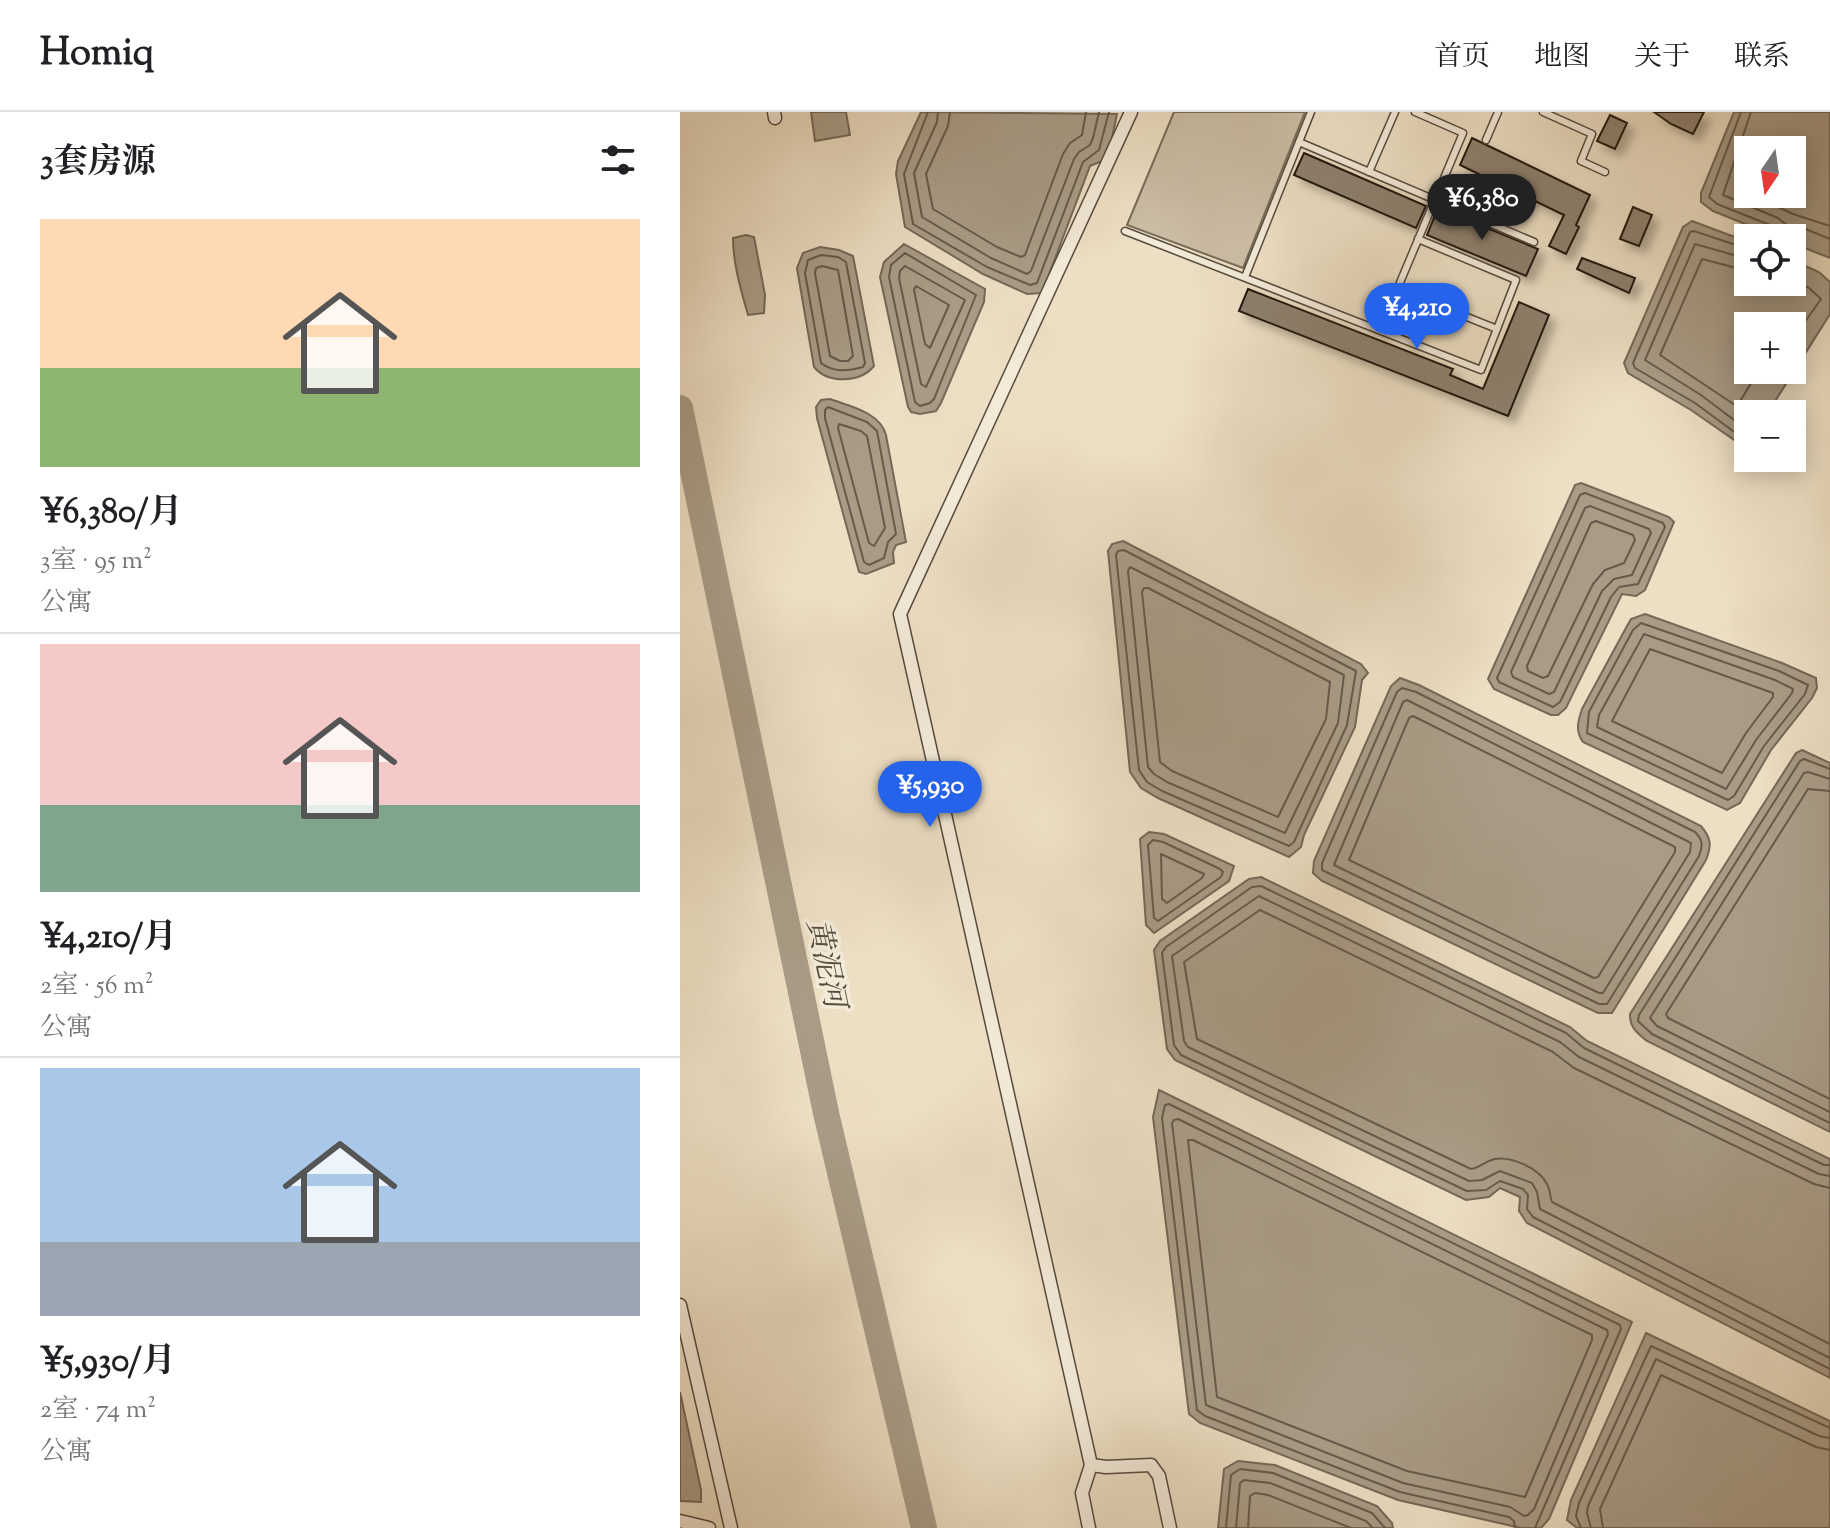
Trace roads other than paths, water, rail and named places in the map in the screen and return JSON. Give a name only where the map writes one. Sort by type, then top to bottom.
[{"type":"street","points":[[1089,1528],[1082,1493],[1091,1465],[900,614],[1131,112]]},
{"type":"street","points":[[680,1305],[731,1528]]},
{"type":"street","points":[[1091,1465],[1151,1465],[1159,1476],[1170,1528]]},
{"type":"street","points":[[680,1521],[709,1528]]},
{"type":"lane","points":[[1245,277],[1311,112]]},
{"type":"lane","points":[[1369,172],[1395,112]]},
{"type":"lane","points":[[1380,330],[1463,133],[1415,112]]},
{"type":"lane","points":[[1486,140],[1498,112]]},
{"type":"lane","points":[[1543,112],[1592,134],[1581,161],[1605,172]]},
{"type":"lane","points":[[1299,142],[1534,242]]},
{"type":"lane","points":[[1125,231],[1481,370],[1516,280],[1418,239]]},
{"type":"lane","points":[[1397,289],[1497,329]]},
{"type":"water","points":[[811,112],[846,112],[850,135],[815,141]]},
{"type":"water","points":[[921,112],[1117,114],[1111,143],[1102,161],[1090,166],[1042,293],[1027,294],[983,274],[905,227],[896,174],[898,161]]},
{"type":"water","points":[[1734,112],[1830,112],[1830,258],[1806,249],[1806,224],[1745,224],[1713,211],[1701,202],[1701,193]]},
{"type":"water","points":[[1692,221],[1734,237],[1734,296],[1806,296],[1806,266],[1830,282],[1830,314],[1806,352],[1806,312],[1734,312],[1734,384],[1786,384],[1776,400],[1734,400],[1734,440],[1628,373],[1624,363],[1683,227]]},
{"type":"water","points":[[754,237],[765,295],[764,313],[748,315],[738,277],[733,238]]},
{"type":"water","points":[[904,244],[985,289],[984,302],[941,403],[936,411],[920,414],[911,412],[908,407],[880,277],[884,262]]},
{"type":"water","points":[[820,247],[853,256],[874,366],[861,376],[835,379],[814,367],[797,268],[803,253]]},
{"type":"water","points":[[830,399],[871,415],[886,435],[906,542],[896,545],[894,563],[866,574],[859,572],[817,418],[816,407],[821,400]]},
{"type":"water","points":[[1581,483],[1669,517],[1674,522],[1645,590],[1636,596],[1622,594],[1566,708],[1558,715],[1551,715],[1494,689],[1488,679],[1575,485]]},
{"type":"water","points":[[1123,541],[1361,664],[1368,673],[1362,680],[1355,727],[1301,847],[1289,857],[1158,798],[1141,788],[1130,772],[1108,551],[1112,544]]},
{"type":"water","points":[[1645,614],[1816,678],[1817,688],[1812,698],[1771,750],[1740,803],[1727,810],[1580,738],[1578,726],[1582,709],[1631,619]]},
{"type":"water","points":[[1400,678],[1704,830],[1710,842],[1706,860],[1612,1013],[1598,1013],[1322,881],[1313,873],[1314,861],[1391,686]]},
{"type":"water","points":[[1802,750],[1830,763],[1830,1132],[1647,1041],[1634,1029],[1630,1019],[1630,1014],[1796,753]]},
{"type":"water","points":[[1149,832],[1164,834],[1234,866],[1229,881],[1154,933],[1146,925],[1140,839]]},
{"type":"water","points":[[1261,877],[1570,1027],[1587,1041],[1830,1159],[1830,1378],[1527,1223],[1519,1211],[1520,1197],[1500,1188],[1489,1197],[1466,1200],[1175,1060],[1167,1049],[1154,950],[1160,941],[1249,879]]},
{"type":"water","points":[[1159,1090],[1632,1322],[1549,1519],[1541,1528],[1521,1528],[1398,1500],[1200,1423],[1189,1414],[1153,1117]]},
{"type":"water","points":[[1646,1333],[1830,1421],[1830,1528],[1577,1528],[1567,1520],[1571,1500]]},
{"type":"water","points":[[680,1392],[701,1490],[701,1502],[680,1501]]},
{"type":"water","points":[[1238,1461],[1275,1465],[1377,1506],[1393,1528],[1218,1528],[1224,1469]]},
{"type":"waterway","name":"黄泥河","points":[[680,408],[826,1113],[924,1528]]}]
